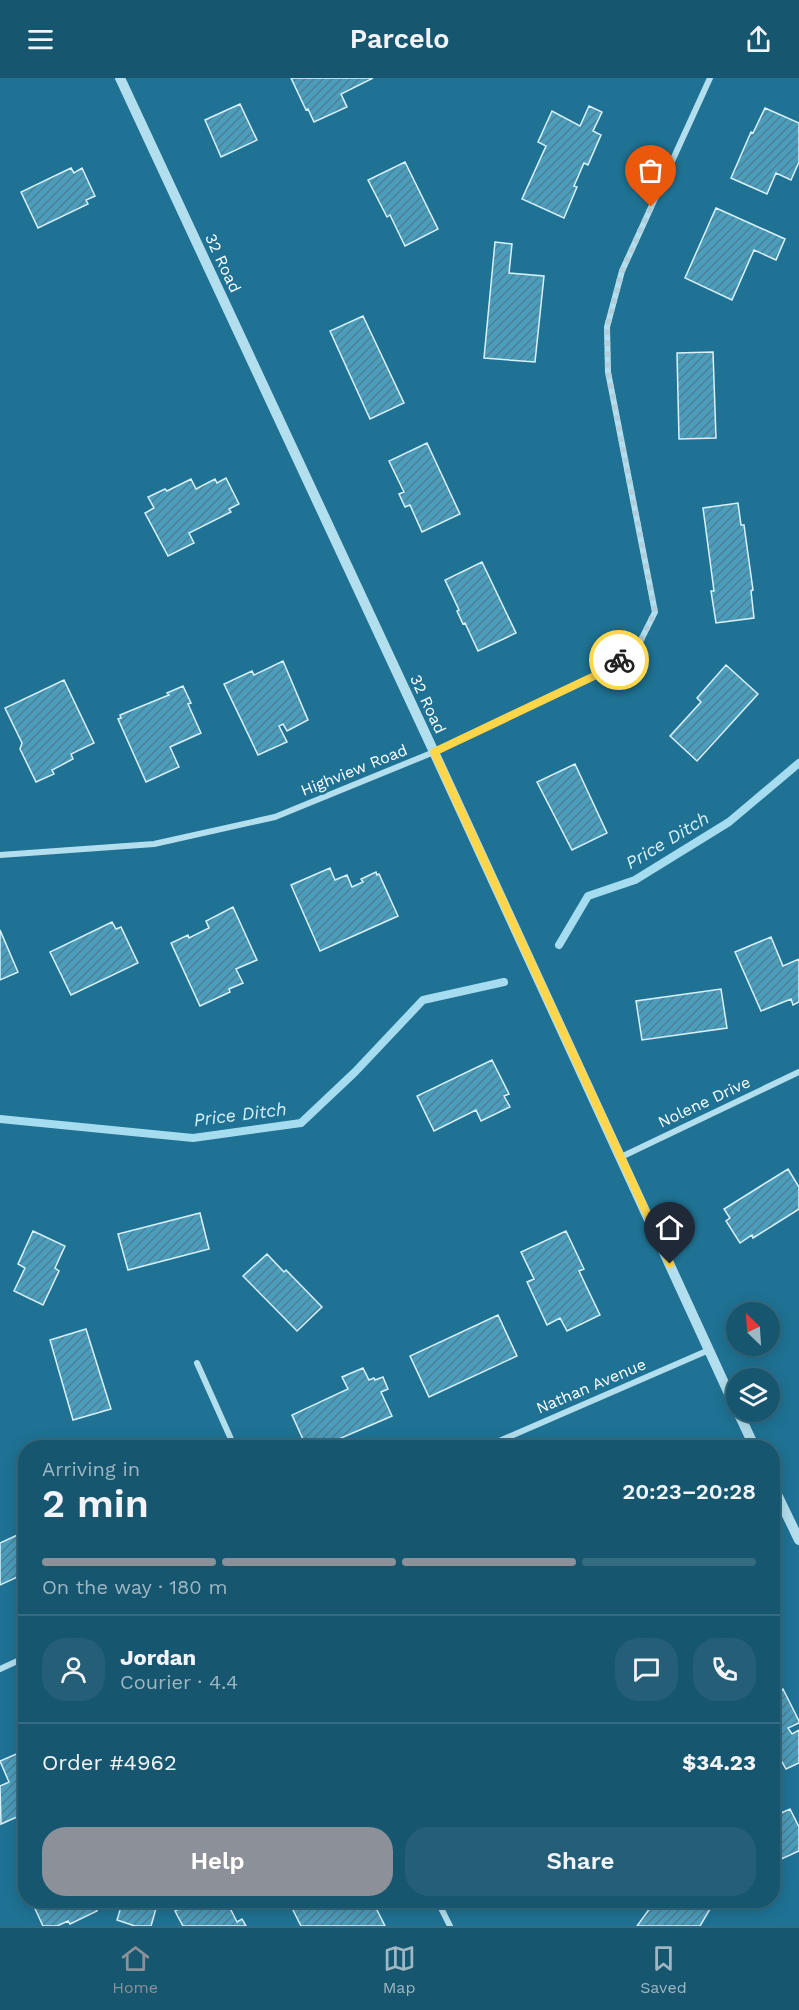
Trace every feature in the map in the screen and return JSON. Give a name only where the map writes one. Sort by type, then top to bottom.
[{"type":"street","name":"Highview Road","points":[[0,855],[154,844],[275,817],[434,752],[609,669],[639,644],[655,612],[608,372],[607,327],[622,271],[710,78]]},
{"type":"street","name":"32 Road","points":[[122,79],[726,1386]]},
{"type":"street","name":"Nolene Drive","points":[[621,1157],[799,1072]]},
{"type":"street","name":"Nathan Avenue","points":[[501,1440],[709,1350]]},
{"type":"street","points":[[197,1363],[231,1440]]},
{"type":"street","name":"32 Road","points":[[743,1422],[751,1440]]},
{"type":"street","points":[[780,1498],[796,1527],[799,1540]]},
{"type":"street","points":[[0,1669],[18,1661]]},
{"type":"street","points":[[441,1908],[450,1926]]},
{"type":"building","points":[[291,78],[373,78],[341,94],[347,107],[314,122]]},
{"type":"building","points":[[240,104],[257,140],[221,157],[205,120]]},
{"type":"building","points":[[589,106],[602,112],[593,131],[601,135],[588,165],[584,163],[564,218],[522,199],[546,146],[538,142],[552,111],[580,126]]},
{"type":"building","points":[[765,108],[799,123],[799,162],[791,180],[776,173],[767,194],[731,178],[751,132],[753,133]]},
{"type":"building","points":[[405,162],[438,229],[405,246],[390,215],[387,217],[368,180]]},
{"type":"building","points":[[71,168],[74,173],[82,168],[95,196],[86,200],[88,204],[38,228],[21,192]]},
{"type":"building","points":[[716,208],[785,239],[776,260],[754,250],[732,300],[685,278]]},
{"type":"building","points":[[495,242],[512,244],[509,273],[544,276],[535,362],[484,358]]},
{"type":"building","points":[[363,316],[404,403],[370,419],[330,331]]},
{"type":"building","points":[[713,352],[716,438],[679,439],[677,353]]},
{"type":"building","points":[[427,443],[460,514],[422,532],[410,505],[405,507],[399,494],[404,492],[389,461]]},
{"type":"building","points":[[226,478],[239,504],[229,509],[231,512],[189,533],[194,543],[168,556],[145,513],[154,508],[148,497],[165,489],[167,491],[191,479],[196,489],[215,479],[217,483]]},
{"type":"building","points":[[738,503],[741,525],[744,525],[753,590],[751,591],[754,618],[716,623],[703,508]]},
{"type":"building","points":[[482,562],[516,633],[478,651],[465,623],[463,624],[445,580]]},
{"type":"building","points":[[283,661],[308,720],[287,731],[283,724],[279,726],[287,742],[258,755],[224,684],[252,671],[254,675]]},
{"type":"building","points":[[726,665],[758,694],[697,761],[670,736],[701,702],[697,698]]},
{"type":"building","points":[[64,680],[94,743],[71,754],[73,759],[52,770],[54,774],[36,782],[20,749],[22,743],[5,708]]},
{"type":"building","points":[[183,686],[201,733],[170,747],[179,767],[146,782],[118,719],[121,718],[120,715],[169,695],[167,693]]},
{"type":"building","points":[[575,764],[607,833],[572,850],[537,782]]},
{"type":"building","points":[[330,868],[335,880],[347,875],[352,887],[363,882],[361,879],[376,872],[377,875],[379,874],[398,916],[320,951],[291,885]]},
{"type":"building","points":[[233,907],[257,960],[236,969],[243,983],[229,989],[230,992],[200,1006],[171,943],[188,935],[189,938],[209,928],[206,921]]},
{"type":"building","points":[[112,922],[116,929],[121,927],[138,963],[71,995],[50,952]]},
{"type":"building","points":[[0,930],[18,972],[0,980]]},
{"type":"building","points":[[771,937],[783,966],[799,959],[799,1002],[793,1005],[791,999],[761,1011],[735,952]]},
{"type":"building","points":[[721,989],[727,1028],[642,1040],[636,1001]]},
{"type":"building","points":[[492,1060],[509,1094],[504,1096],[510,1107],[481,1121],[476,1110],[434,1131],[417,1096]]},
{"type":"building","points":[[788,1169],[799,1187],[799,1209],[753,1238],[752,1235],[740,1243],[726,1221],[730,1218],[724,1209]]},
{"type":"building","points":[[200,1213],[209,1249],[128,1270],[118,1234]]},
{"type":"building","points":[[33,1231],[65,1246],[55,1268],[59,1271],[43,1305],[14,1291],[25,1268],[18,1264]]},
{"type":"building","points":[[566,1231],[584,1269],[579,1271],[600,1315],[567,1331],[560,1318],[547,1325],[527,1282],[534,1279],[521,1252]]},
{"type":"building","points":[[267,1254],[322,1307],[297,1331],[243,1276]]},
{"type":"building","points":[[498,1315],[517,1356],[429,1397],[410,1356]]},
{"type":"building","points":[[86,1329],[111,1409],[73,1420],[50,1340]]},
{"type":"building","points":[[363,1368],[369,1380],[383,1377],[388,1389],[381,1392],[392,1416],[336,1440],[303,1440],[292,1415],[348,1389],[342,1377]]},
{"type":"building","points":[[18,1535],[18,1577],[0,1585],[0,1543]]},
{"type":"building","points":[[783,1689],[799,1721],[788,1728],[792,1734],[799,1730],[799,1763],[786,1769],[780,1758],[780,1690]]},
{"type":"building","points":[[18,1753],[18,1817],[1,1824],[0,1786],[9,1782],[0,1761]]},
{"type":"building","points":[[790,1809],[799,1827],[799,1851],[780,1860],[780,1813]]},
{"type":"building","points":[[35,1908],[96,1908],[97,1911],[70,1924],[68,1921],[57,1926],[43,1926]]},
{"type":"building","points":[[121,1908],[156,1908],[151,1926],[135,1926],[117,1920]]},
{"type":"building","points":[[181,1908],[230,1908],[237,1922],[242,1919],[246,1926],[183,1926],[175,1911]]},
{"type":"building","points":[[292,1908],[376,1908],[385,1926],[301,1926]]},
{"type":"building","points":[[650,1908],[711,1908],[700,1926],[637,1926]]},
{"type":"waterway","name":"Price Ditch","points":[[559,945],[588,896],[635,880],[729,822],[799,763]]},
{"type":"waterway","name":"Price Ditch","points":[[0,1119],[193,1138],[301,1123],[355,1072],[423,1000],[504,982]]},
{"type":"way so far","points":[[619,660],[639,644],[655,612],[608,372],[607,327],[622,271],[651,207]]},
{"type":"route","points":[[619,660],[609,669],[434,752],[670,1264]]}]
